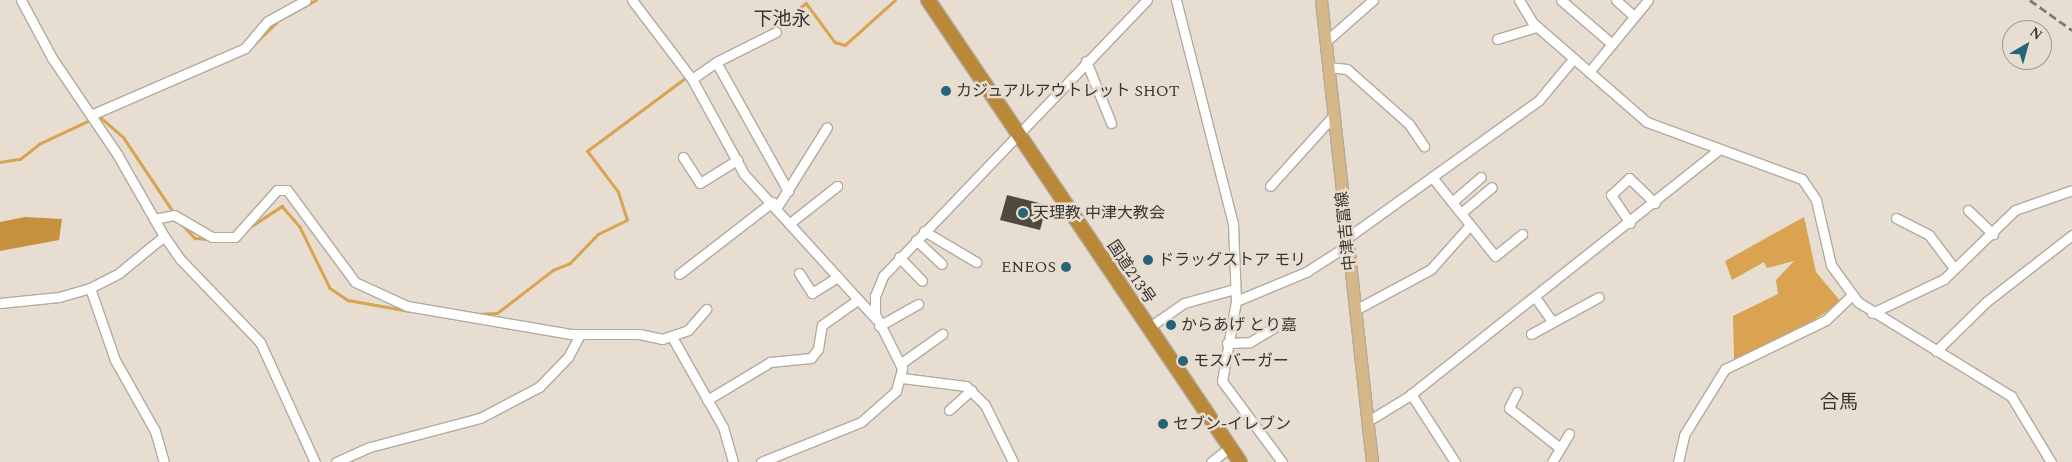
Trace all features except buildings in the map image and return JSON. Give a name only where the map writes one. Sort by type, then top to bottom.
[{"type":"highway","name":"国道213号","points":[[928,0],[1240,462]]},
{"type":"main road","name":"中津吉富線","points":[[1320,0],[1372,462]]},
{"type":"street","points":[[21,0],[52,58],[91,115],[164,236],[181,260],[260,342],[315,462]]},
{"type":"street","points":[[91,115],[245,48],[268,21],[306,0]]},
{"type":"street","points":[[632,0],[692,79],[736,160],[856,301],[878,323],[900,364],[902,378],[896,391],[861,422],[761,462]]},
{"type":"street","points":[[878,323],[877,289],[899,257],[1017,132],[1147,0]]},
{"type":"street","points":[[1176,0],[1232,216],[1236,301],[1227,343],[1223,386],[1282,462]]},
{"type":"street","points":[[1325,42],[1373,0]]},
{"type":"street","points":[[1519,0],[1536,27],[1647,122],[1802,179],[1816,200],[1830,265],[1852,295],[1872,314],[2015,400],[2050,462]]},
{"type":"street","points":[[1561,0],[1612,44]]},
{"type":"street","points":[[1616,0],[1634,16]]},
{"type":"street","points":[[1589,72],[1648,0]]},
{"type":"street","points":[[1497,39],[1536,27]]},
{"type":"street","points":[[692,79],[716,62],[776,32]]},
{"type":"street","points":[[1236,301],[1306,272],[1348,242],[1432,177],[1539,100],[1573,58]]},
{"type":"street","points":[[1086,61],[1111,123]]},
{"type":"street","points":[[716,62],[788,191]]},
{"type":"street","points":[[1328,67],[1347,69],[1410,124],[1424,146]]},
{"type":"street","points":[[1270,186],[1334,116]]},
{"type":"street","points":[[679,274],[774,205],[788,191],[827,127]]},
{"type":"street","points":[[1368,420],[1411,394],[1630,222],[1719,149]]},
{"type":"street","points":[[683,157],[700,184],[736,160]]},
{"type":"street","points":[[1432,177],[1494,256],[1522,234]]},
{"type":"street","points":[[1452,202],[1480,177]]},
{"type":"street","points":[[1630,222],[1612,195],[1629,178],[1655,202]]},
{"type":"street","points":[[790,223],[837,186]]},
{"type":"street","points":[[1461,213],[1492,187]]},
{"type":"street","points":[[154,219],[174,214],[212,237],[227,239],[240,233],[277,190],[287,190],[360,286],[417,309],[580,334],[672,337],[696,324],[706,309]]},
{"type":"street","points":[[1872,314],[1934,286],[1993,234],[2015,210],[2072,190]]},
{"type":"street","points":[[1968,210],[1993,234]]},
{"type":"street","points":[[1896,218],[1929,235],[1954,268]]},
{"type":"street","points":[[1355,310],[1431,269],[1470,225]]},
{"type":"street","points":[[924,231],[976,262]]},
{"type":"street","points":[[1936,352],[1986,302],[2072,235]]},
{"type":"street","points":[[0,303],[59,298],[90,288],[119,273],[164,236]]},
{"type":"street","points":[[916,240],[942,264]]},
{"type":"street","points":[[899,257],[922,281]]},
{"type":"street","points":[[799,273],[812,293],[836,278]]},
{"type":"street","points":[[90,288],[115,360],[155,431],[164,462]]},
{"type":"street","points":[[1148,328],[1184,303],[1236,290]]},
{"type":"street","points":[[1678,462],[1684,435],[1725,369],[1826,320],[1852,295]]},
{"type":"street","points":[[1535,297],[1552,321]]},
{"type":"street","points":[[1532,334],[1552,321],[1600,297]]},
{"type":"street","points":[[707,400],[770,362],[811,358],[818,349],[822,325],[856,301]]},
{"type":"street","points":[[878,323],[918,304]]},
{"type":"street","points":[[1227,343],[1250,342],[1273,328]]},
{"type":"street","points":[[336,462],[370,446],[480,418],[539,387],[568,358],[580,334]]},
{"type":"street","points":[[900,364],[942,334]]},
{"type":"street","points":[[672,337],[723,428],[733,462]]},
{"type":"street","points":[[902,378],[949,382],[970,390],[985,406],[1013,462]]},
{"type":"street","points":[[949,410],[970,390]]},
{"type":"street","points":[[1517,392],[1507,406],[1560,448]]},
{"type":"street","points":[[1411,394],[1454,462]]},
{"type":"street","points":[[1552,462],[1569,434]]},
{"type":"street","points":[[1211,462],[1230,447]]},
{"type":"shaded area","points":[[25,217],[62,219],[59,240],[0,251],[0,222]]},
{"type":"shaded area","points":[[1804,217],[1816,272],[1841,302],[1798,331],[1734,359],[1733,316],[1778,294],[1776,280],[1794,261],[1767,268],[1764,262],[1732,280],[1725,261]]},
{"type":"waterway","points":[[249,49],[279,20],[316,0]]},
{"type":"waterway","points":[[769,31],[806,3],[835,42],[845,45],[895,0]]},
{"type":"waterway","points":[[173,84],[195,74]]},
{"type":"waterway","points":[[477,314],[497,313],[553,270],[570,263],[598,234],[627,220],[618,192],[587,151],[688,76]]},
{"type":"waterway","points":[[99,116],[124,138],[174,213]]},
{"type":"waterway","points":[[0,162],[20,159],[39,144],[92,119]]},
{"type":"waterway","points":[[247,229],[282,206],[300,227],[330,288],[348,300],[409,311]]},
{"type":"waterway","points":[[180,222],[195,238],[209,239]]},
{"type":"railway","points":[[2030,0],[2072,30]]},
{"type":"place","name":"カジュアルアウトレット SHOT","points":[[946,91]]},
{"type":"place","name":"天理教 中津大教会","points":[[1023,213]]},
{"type":"place","name":"ドラッグストア モリ","points":[[1148,260]]},
{"type":"place","name":"ENEOS","points":[[1066,267]]},
{"type":"place","name":"からあげ とり嘉","points":[[1171,325]]},
{"type":"place","name":"モスバーガー","points":[[1183,361]]},
{"type":"place","name":"セブン-イレブン","points":[[1163,424]]},
{"type":"district","name":"下池永","points":[[782,20]]},
{"type":"district","name":"合馬","points":[[1839,403]]}]
